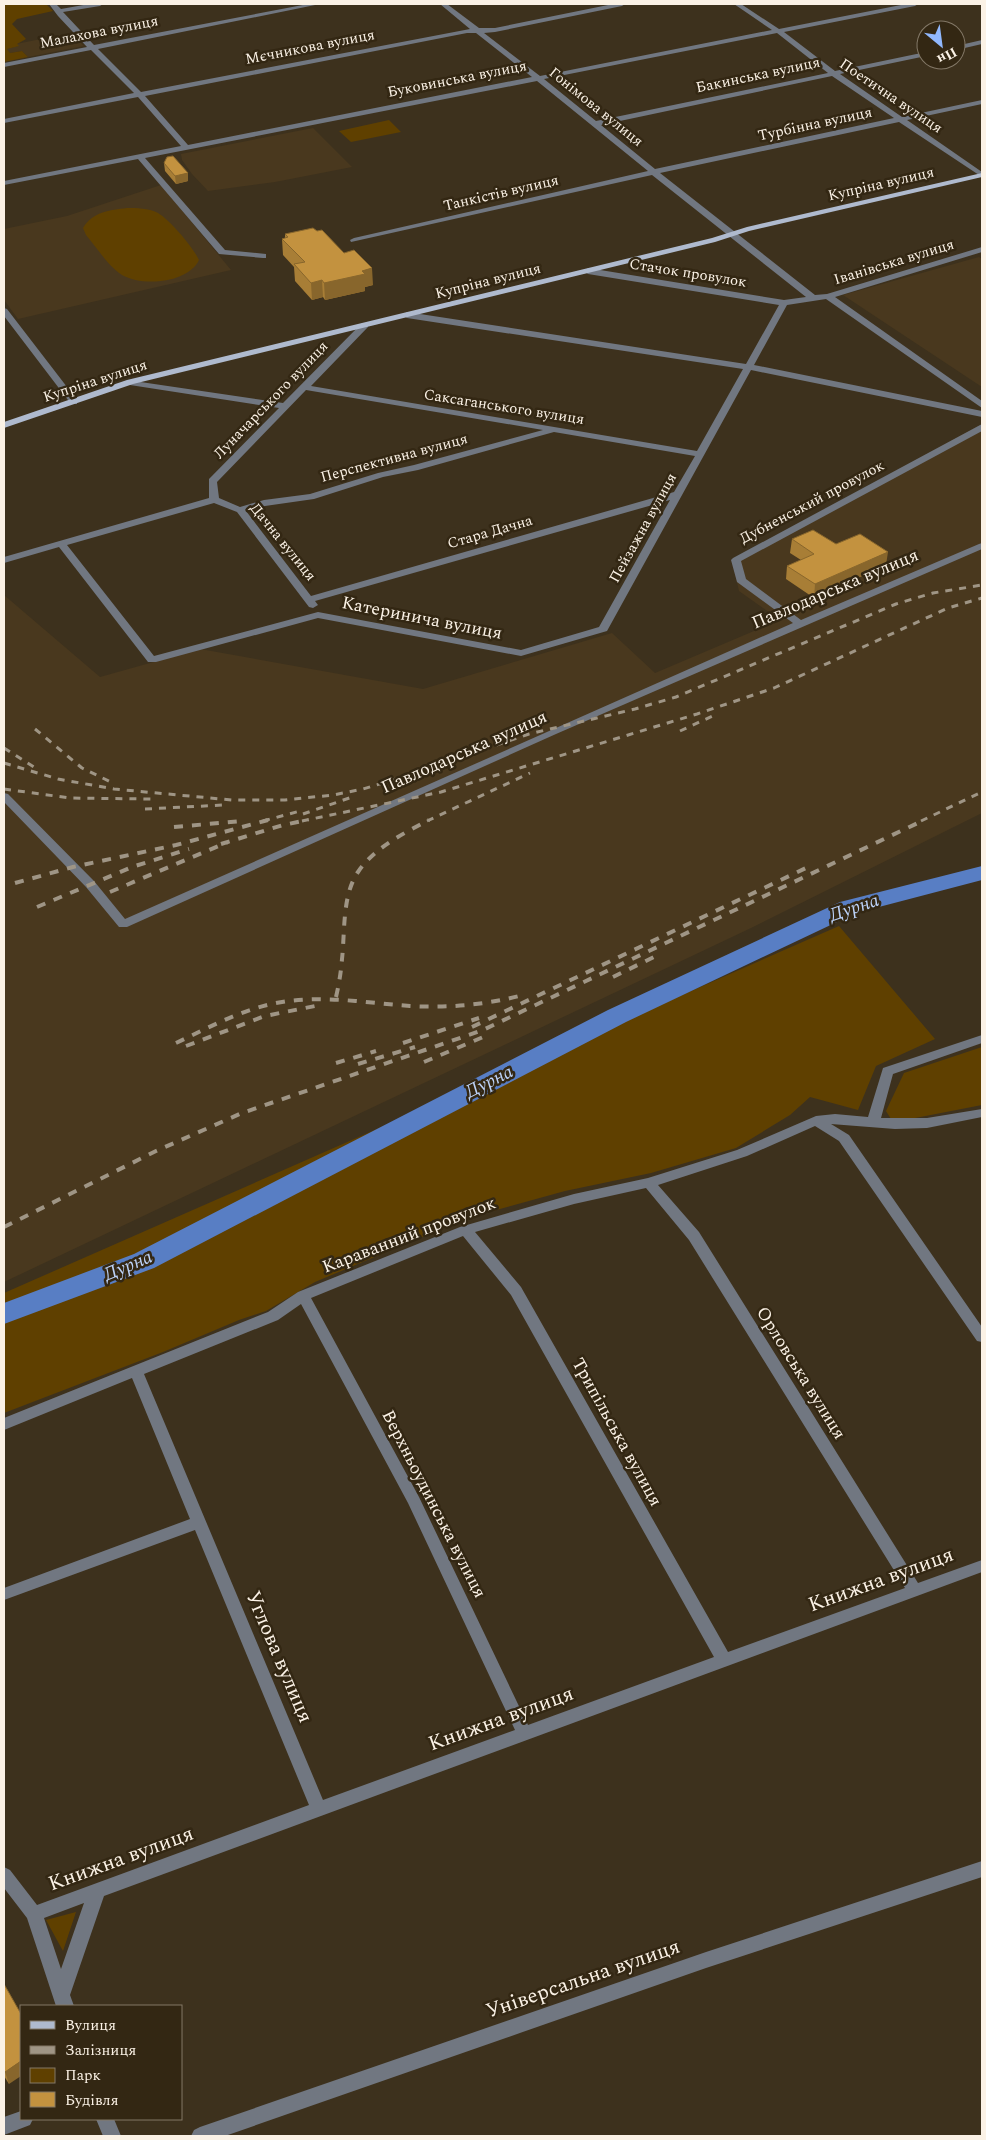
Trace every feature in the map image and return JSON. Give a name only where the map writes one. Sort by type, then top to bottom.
[{"type":"main road","name":"Купріна вулиця","points":[[4,425],[130,382],[588,271],[747,229],[981,176]]},
{"type":"street","points":[[52,4],[59,11],[60,15],[139,94],[187,148]]},
{"type":"street","points":[[59,11],[100,4]]},
{"type":"street","name":"Малахова вулиця","points":[[4,65],[317,4]]},
{"type":"street","name":"Гонімова вулиця","points":[[442,4],[537,77],[730,235]]},
{"type":"street","name":"Мєчникова вулиця","points":[[4,121],[477,30],[495,30],[622,4]]},
{"type":"street","name":"Поетична вулиця","points":[[738,4],[778,31],[833,74],[981,176]]},
{"type":"street","name":"Буковинська вулиця","points":[[4,183],[915,4]]},
{"type":"street","points":[[966,46],[982,42]]},
{"type":"street","name":"Бакинська вулиця","points":[[595,124],[916,56]]},
{"type":"street","name":"Турбінна вулиця","points":[[654,172],[982,102]]},
{"type":"street","points":[[140,157],[222,252],[263,256]]},
{"type":"street","name":"Танкістів вулиця","points":[[354,240],[654,172]]},
{"type":"street","name":"Іванівська вулиця","points":[[730,235],[813,298]]},
{"type":"street","name":"Іванівська вулиця","points":[[784,303],[828,296],[982,249]]},
{"type":"street","name":"Стачок провулок","points":[[588,271],[784,303]]},
{"type":"street","points":[[828,296],[982,405]]},
{"type":"street","points":[[749,366],[784,303]]},
{"type":"street","points":[[4,311],[74,402]]},
{"type":"street","points":[[407,315],[749,366],[982,414]]},
{"type":"street","name":"Луначарського вулиця","points":[[214,500],[212,481],[365,325]]},
{"type":"street","name":"Пейзажна вулиця","points":[[521,653],[603,629],[749,366]]},
{"type":"street","points":[[130,382],[284,406]]},
{"type":"street","name":"Саксаганського вулиця","points":[[303,387],[701,454]]},
{"type":"street","name":"Дубненський провулок","points":[[798,623],[741,580],[736,560],[982,427]]},
{"type":"street","name":"Перспективна вулиця","points":[[240,510],[264,503],[311,497],[381,474],[415,468],[555,429]]},
{"type":"street","name":"Стара Дачна","points":[[310,599],[679,494]]},
{"type":"street","points":[[4,560],[214,500]]},
{"type":"street","name":"Дачна вулиця","points":[[214,500],[240,510],[310,599],[318,615]]},
{"type":"street","points":[[61,544],[152,660],[318,615]]},
{"type":"street","name":"Павлодарська вулиця","points":[[4,796],[90,884],[124,924],[478,764],[798,623],[982,546]]},
{"type":"street","name":"Катеринича вулиця","points":[[318,615],[521,653]]},
{"type":"street","points":[[871,1122],[875,1117],[887,1071],[982,1039]]},
{"type":"street","name":"Караванний провулок","points":[[4,1424],[273,1316],[303,1296],[465,1230],[574,1199],[649,1183],[742,1153],[816,1121],[835,1119],[895,1124],[927,1123],[982,1113]]},
{"type":"street","points":[[816,1121],[844,1138],[982,1337]]},
{"type":"street","name":"Орловська вулиця","points":[[649,1183],[694,1236],[914,1590]]},
{"type":"street","name":"Трипільська вулиця","points":[[465,1230],[516,1291],[724,1660]]},
{"type":"street","name":"Верхньоудинська вулиця","points":[[303,1296],[414,1501],[524,1733]]},
{"type":"street","name":"Углова вулиця","points":[[136,1371],[319,1809]]},
{"type":"street","points":[[4,1594],[199,1522]]},
{"type":"street","name":"Книжна вулиця","points":[[34,1914],[982,1566]]},
{"type":"street","name":"Універсальна вулиця","points":[[200,2136],[706,1960],[982,1869]]},
{"type":"street","points":[[4,1875],[34,1914],[63,2001]]},
{"type":"street","points":[[63,2001],[97,1891]]},
{"type":"street","points":[[4,2126],[21,2120]]},
{"type":"street","points":[[105,2120],[112,2136]]},
{"type":"shaded area","points":[[71,33],[84,46],[28,57],[22,51],[10,53],[6,49],[18,46],[16,44]]},
{"type":"shaded area","points":[[313,128],[352,167],[275,182],[208,191],[182,160],[181,154]]},
{"type":"shaded area","points":[[161,185],[231,270],[18,319],[4,300],[4,229],[67,216]]},
{"type":"shaded area","points":[[979,257],[982,259],[982,387],[843,295]]},
{"type":"shaded area","points":[[982,424],[982,813],[751,928],[4,1282],[4,595],[100,677],[200,649],[423,689],[612,633],[655,673],[780,620],[739,591],[732,560]]},
{"type":"green space","points":[[4,4],[46,4],[53,11],[17,19],[12,24],[26,39],[17,44],[19,46],[7,49],[10,53],[22,51],[28,57],[4,62]]},
{"type":"green space","points":[[389,120],[401,132],[351,142],[339,131]]},
{"type":"green space","points":[[127,208],[154,211],[169,221],[187,241],[199,260],[193,268],[175,278],[153,282],[131,279],[122,275],[107,262],[86,235],[83,228],[96,215]]},
{"type":"green space","points":[[839,926],[935,1039],[876,1066],[858,1110],[810,1097],[790,1115],[736,1148],[651,1173],[565,1191],[467,1218],[315,1282],[266,1311],[4,1413],[4,1293]]},
{"type":"green space","points":[[982,1047],[982,1105],[905,1120],[891,1119],[886,1111],[904,1073]]},
{"type":"green space","points":[[76,1912],[63,1951],[46,1920]]},
{"type":"building","points":[[173,156],[188,173],[175,176],[164,163],[167,157]]},
{"type":"building","points":[[313,228],[317,231],[322,230],[344,253],[354,250],[372,268],[362,271],[365,274],[324,283],[322,280],[311,283],[294,264],[305,262],[282,239],[288,237],[285,234]]},
{"type":"building","points":[[813,530],[836,544],[860,534],[888,552],[815,584],[787,566],[814,554],[792,539]]},
{"type":"building","points":[[4,1984],[20,2012],[20,2062],[5,2072]]},
{"type":"waterway","name":"Дурна","points":[[4,1314],[144,1261],[617,1016],[848,907],[982,873]]},
{"type":"railway","points":[[4,763],[58,779],[114,789],[232,800],[285,800],[333,795],[363,789],[406,776],[529,734],[635,709],[676,697],[896,604],[933,593],[982,585]]},
{"type":"railway","points":[[302,821],[441,792],[697,714],[774,688],[948,608],[982,598]]},
{"type":"railway","points":[[680,731],[717,714]]},
{"type":"railway","points":[[35,729],[82,768],[115,784]]},
{"type":"railway","points":[[4,748],[37,769]]},
{"type":"railway","points":[[428,820],[530,773]]},
{"type":"railway","points":[[4,789],[70,798],[152,799]]},
{"type":"railway","points":[[921,821],[982,792]]},
{"type":"railway","points":[[303,814],[355,796]]},
{"type":"railway","points":[[145,809],[223,805]]},
{"type":"railway","points":[[263,821],[300,811]]},
{"type":"railway","points":[[15,883],[73,867],[176,845],[268,820]]},
{"type":"railway","points":[[221,844],[283,825],[308,820]]},
{"type":"railway","points":[[336,997],[341,969],[345,914],[353,881],[365,863],[381,848],[428,820]]},
{"type":"railway","points":[[4,1227],[156,1151],[242,1113],[483,1030],[924,820]]},
{"type":"railway","points":[[174,827],[242,821]]},
{"type":"railway","points":[[110,892],[228,842]]},
{"type":"railway","points":[[37,907],[132,867],[189,849]]},
{"type":"railway","points":[[472,1027],[808,867]]},
{"type":"railway","points":[[613,977],[660,954]]},
{"type":"railway","points":[[176,1043],[241,1013],[282,1002],[330,999],[439,1007],[467,1005],[523,995]]},
{"type":"railway","points":[[186,1046],[265,1016],[315,1006]]},
{"type":"railway","points":[[403,1043],[479,1018]]},
{"type":"railway","points":[[424,1062],[488,1035]]},
{"type":"railway","points":[[358,1064],[415,1047]]},
{"type":"railway","points":[[336,1063],[376,1051]]}]
